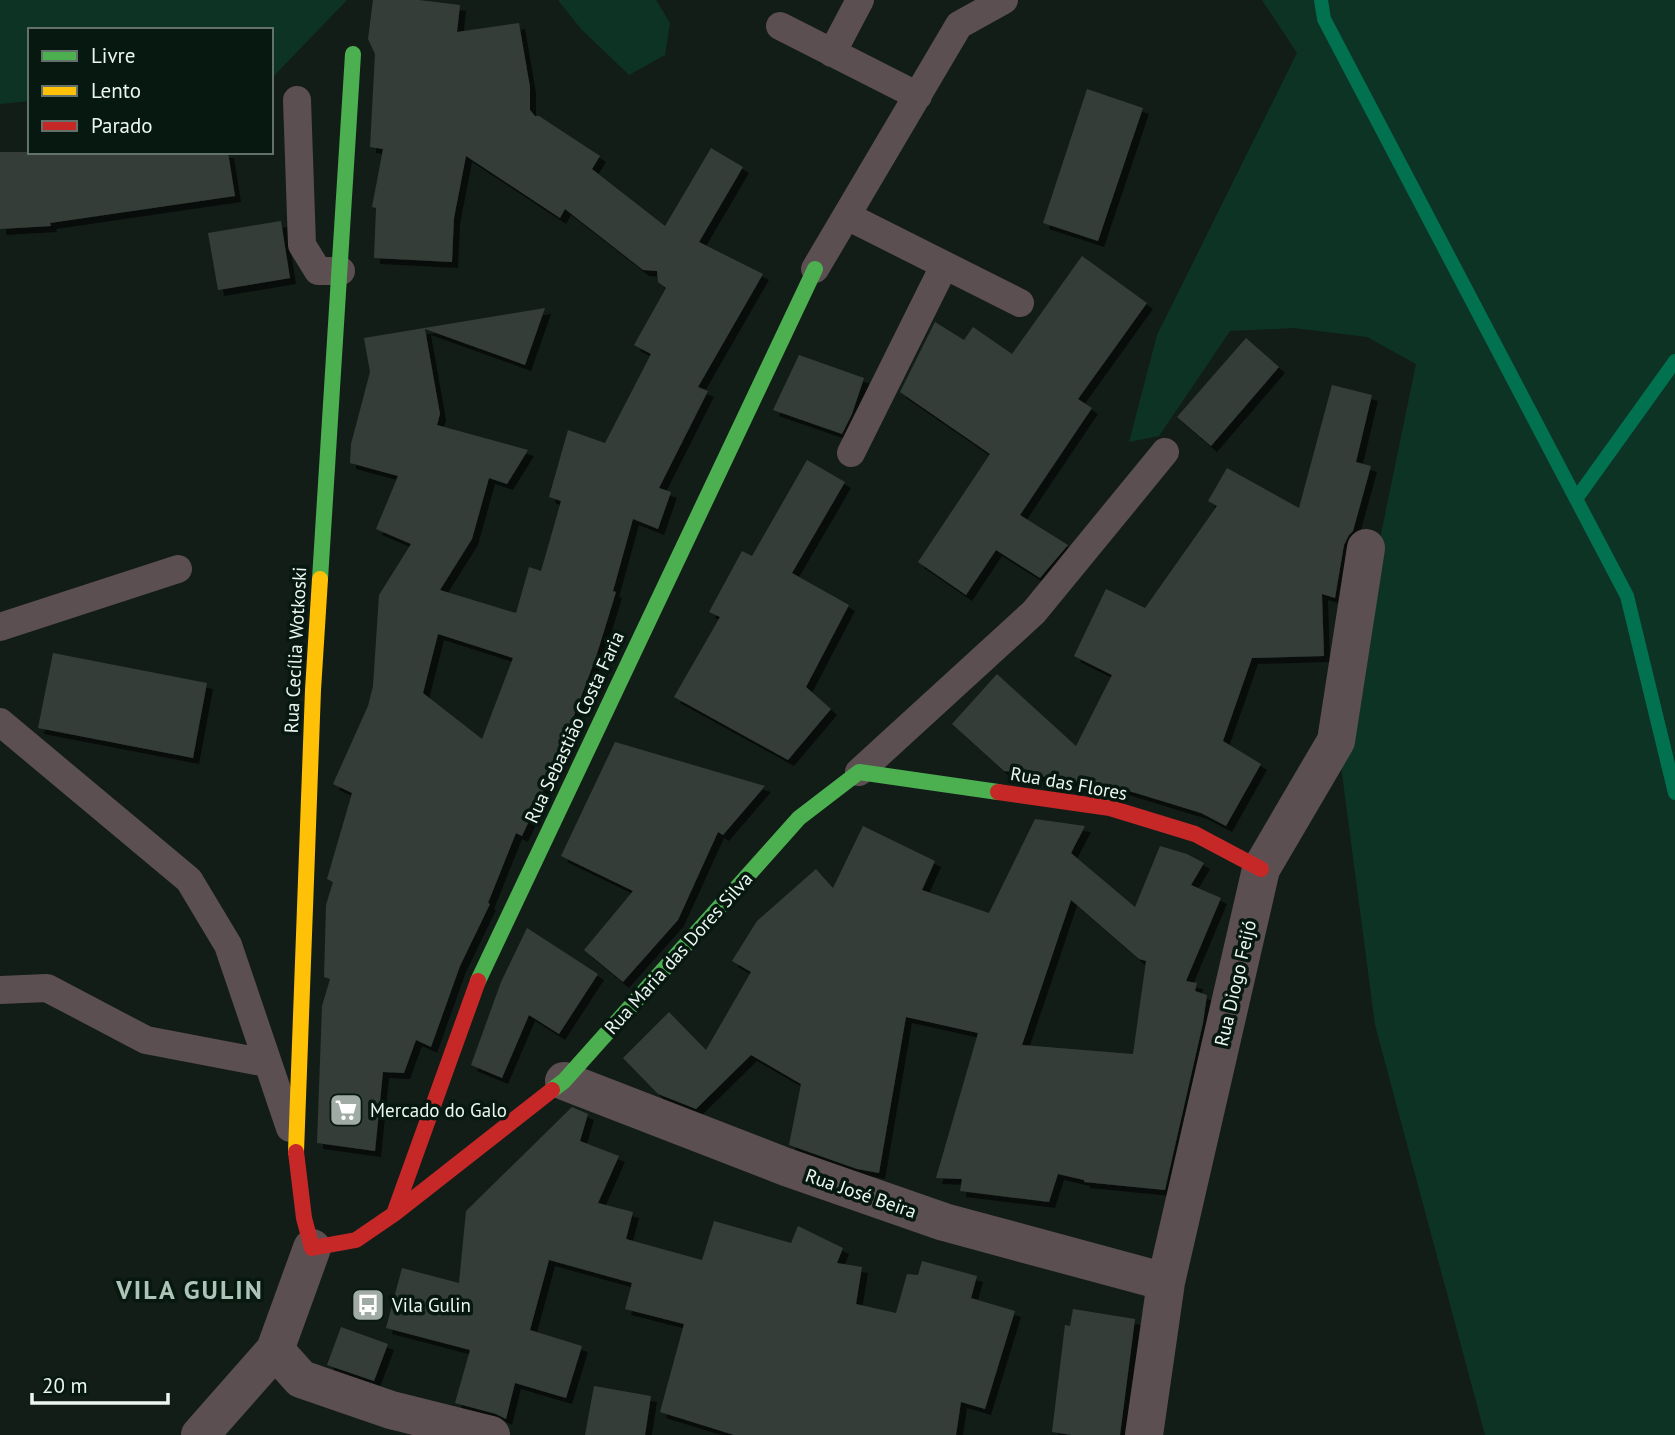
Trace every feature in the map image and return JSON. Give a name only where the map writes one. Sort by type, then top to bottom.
[{"type":"street","name":"Rua Cecília Wotkoski","points":[[312,1248],[304,1218],[295,1144],[313,690],[353,54]]},
{"type":"street","name":"Rua Sebastião Costa Faria","points":[[394,1213],[481,974],[815,269]]},
{"type":"street","name":"Rua Diogo Feijó","points":[[1144,1435],[1166,1282],[1261,869],[1335,741],[1366,548]]},
{"type":"street","name":"Rua Maria das Dores Silva","points":[[312,1248],[356,1240],[564,1081],[799,818],[859,772]]},
{"type":"street","name":"Rua das Flores","points":[[859,772],[1110,808],[1195,834],[1261,869]]},
{"type":"street","name":"Rua José Beira","points":[[564,1081],[786,1167],[944,1222],[1166,1282]]},
{"type":"street","points":[[200,1435],[275,1350],[312,1248]]},
{"type":"street","points":[[275,1350],[301,1379],[391,1410],[491,1435]]},
{"type":"lane","points":[[832,53],[860,0]]},
{"type":"lane","points":[[815,269],[960,25],[1004,0]]},
{"type":"lane","points":[[780,26],[918,96]]},
{"type":"lane","points":[[297,100],[302,245],[318,271],[341,271]]},
{"type":"lane","points":[[847,216],[1020,303]]},
{"type":"lane","points":[[851,453],[944,266]]},
{"type":"lane","name":"Rua Maria das Dores Silva","points":[[859,772],[1034,612],[1165,452]]},
{"type":"lane","points":[[0,627],[178,569]]},
{"type":"lane","points":[[0,722],[189,880],[228,945],[295,1144]]},
{"type":"lane","points":[[0,990],[47,988],[146,1040],[267,1063]]},
{"type":"green space","points":[[0,0],[347,0],[273,77],[273,28],[28,28],[28,101],[0,104]]},
{"type":"green space","points":[[558,0],[656,0],[670,23],[665,55],[629,75],[581,29]]},
{"type":"green space","points":[[1262,0],[1675,0],[1675,1435],[1485,1435],[1375,1025],[1338,743],[1416,364],[1367,337],[1294,328],[1230,331],[1159,436],[1129,442],[1157,335],[1297,53]]},
{"type":"building","points":[[373,0],[419,0],[460,5],[457,32],[519,23],[530,87],[530,110],[535,116],[600,156],[592,169],[665,226],[711,148],[743,167],[699,242],[763,274],[698,387],[708,391],[659,488],[671,492],[658,529],[633,519],[613,591],[616,592],[596,657],[569,729],[572,730],[522,836],[516,833],[488,903],[490,904],[460,966],[431,1047],[416,1040],[404,1073],[383,1072],[375,1151],[317,1143],[322,1006],[330,979],[324,977],[326,905],[333,882],[327,879],[352,793],[333,784],[368,706],[373,686],[379,595],[411,544],[376,529],[398,476],[350,463],[351,444],[370,372],[364,338],[545,308],[525,365],[425,329],[440,414],[437,425],[528,450],[507,484],[489,478],[472,539],[440,590],[516,613],[529,567],[541,571],[561,501],[549,497],[568,430],[605,443],[651,354],[634,345],[666,288],[658,282],[657,271],[643,270],[565,209],[560,218],[466,156],[454,218],[452,262],[374,258],[376,208],[372,207],[383,149],[370,147],[375,54],[368,39]],"holes":[[[438,634],[513,658],[482,739],[423,693]]]},
{"type":"building","points":[[1087,89],[1143,108],[1098,241],[1043,223]]},
{"type":"building","points":[[0,152],[228,154],[235,196],[50,223],[51,226],[0,229]]},
{"type":"building","points":[[281,221],[290,278],[218,290],[208,233]]},
{"type":"building","points":[[1082,256],[1147,303],[1078,399],[1092,408],[1020,515],[1068,545],[1040,578],[996,550],[966,595],[918,562],[990,454],[900,392],[935,322],[964,340],[973,327],[1012,354]]},
{"type":"building","points":[[1246,338],[1279,367],[1211,446],[1177,417]]},
{"type":"building","points":[[799,355],[864,378],[842,434],[773,410]]},
{"type":"building","points":[[1332,385],[1372,395],[1356,462],[1371,466],[1353,531],[1344,545],[1335,598],[1322,594],[1324,656],[1252,658],[1223,741],[1261,764],[1226,826],[1201,813],[1116,787],[1004,771],[952,724],[997,674],[1076,746],[1112,675],[1074,656],[1106,589],[1145,608],[1217,506],[1208,501],[1227,468],[1299,508]]},
{"type":"building","points":[[807,460],[845,482],[792,573],[849,605],[806,687],[831,709],[788,760],[674,697],[720,617],[709,612],[742,551],[752,556]]},
{"type":"building","points":[[53,653],[207,683],[193,758],[38,728]]},
{"type":"building","points":[[615,742],[765,786],[723,835],[718,832],[678,920],[623,982],[584,950],[633,891],[561,856]]},
{"type":"building","points":[[1035,819],[1085,826],[1071,853],[1135,907],[1160,846],[1187,854],[1204,863],[1191,885],[1221,898],[1186,981],[1197,983],[1195,991],[1207,995],[1165,1190],[1084,1182],[1058,1174],[1049,1202],[960,1191],[962,1179],[936,1178],[978,1033],[906,1017],[879,1173],[857,1169],[789,1145],[801,1084],[751,1055],[696,1109],[658,1094],[623,1058],[669,1012],[706,1050],[751,972],[732,961],[757,921],[816,869],[833,888],[863,826],[935,861],[922,890],[989,913]],"holes":[[[1071,900],[1139,959],[1146,961],[1133,1054],[1022,1045]]]},
{"type":"building","points":[[527,928],[598,974],[559,1034],[529,1015],[502,1078],[471,1065],[501,982]]},
{"type":"building","points":[[572,1107],[588,1114],[580,1141],[619,1156],[598,1203],[633,1212],[626,1239],[702,1260],[714,1221],[791,1243],[798,1226],[843,1248],[837,1263],[862,1267],[856,1304],[896,1313],[907,1274],[918,1275],[922,1261],[977,1276],[971,1298],[1015,1311],[985,1409],[961,1402],[956,1435],[734,1435],[660,1412],[684,1324],[625,1309],[632,1283],[549,1260],[530,1330],[582,1346],[566,1398],[515,1383],[506,1419],[455,1403],[470,1350],[386,1328],[402,1268],[459,1283],[466,1211]]},
{"type":"building","points":[[1073,1309],[1135,1319],[1120,1435],[1072,1435],[1052,1432],[1065,1325],[1070,1326]]},
{"type":"building","points":[[341,1327],[388,1344],[374,1381],[327,1365]]},
{"type":"building","points":[[594,1386],[651,1396],[645,1435],[585,1435]]},
{"type":"waterway","points":[[1321,0],[1324,19],[1627,596],[1675,793]]},
{"type":"waterway","points":[[1576,499],[1675,361]]},
{"type":"traffic: fast","points":[[320,579],[353,54]]},
{"type":"traffic: fast","points":[[478,981],[815,269]]},
{"type":"traffic: fast","points":[[552,1090],[564,1081],[799,818],[859,772],[998,792]]},
{"type":"traffic: slow","points":[[296,1152],[313,690],[320,579]]},
{"type":"traffic: jam","points":[[998,792],[1110,808],[1195,834],[1261,869]]},
{"type":"traffic: jam","points":[[394,1214],[478,981]]},
{"type":"traffic: jam","points":[[296,1152],[304,1218],[312,1248],[356,1240],[394,1214],[552,1090]]},
{"type":"place","name":"Mercado do Galo","points":[[346,1110]]},
{"type":"place","name":"Vila Gulin","points":[[368,1305]]},
{"type":"district","name":"VILA GULIN","points":[[190,1289]]}]
